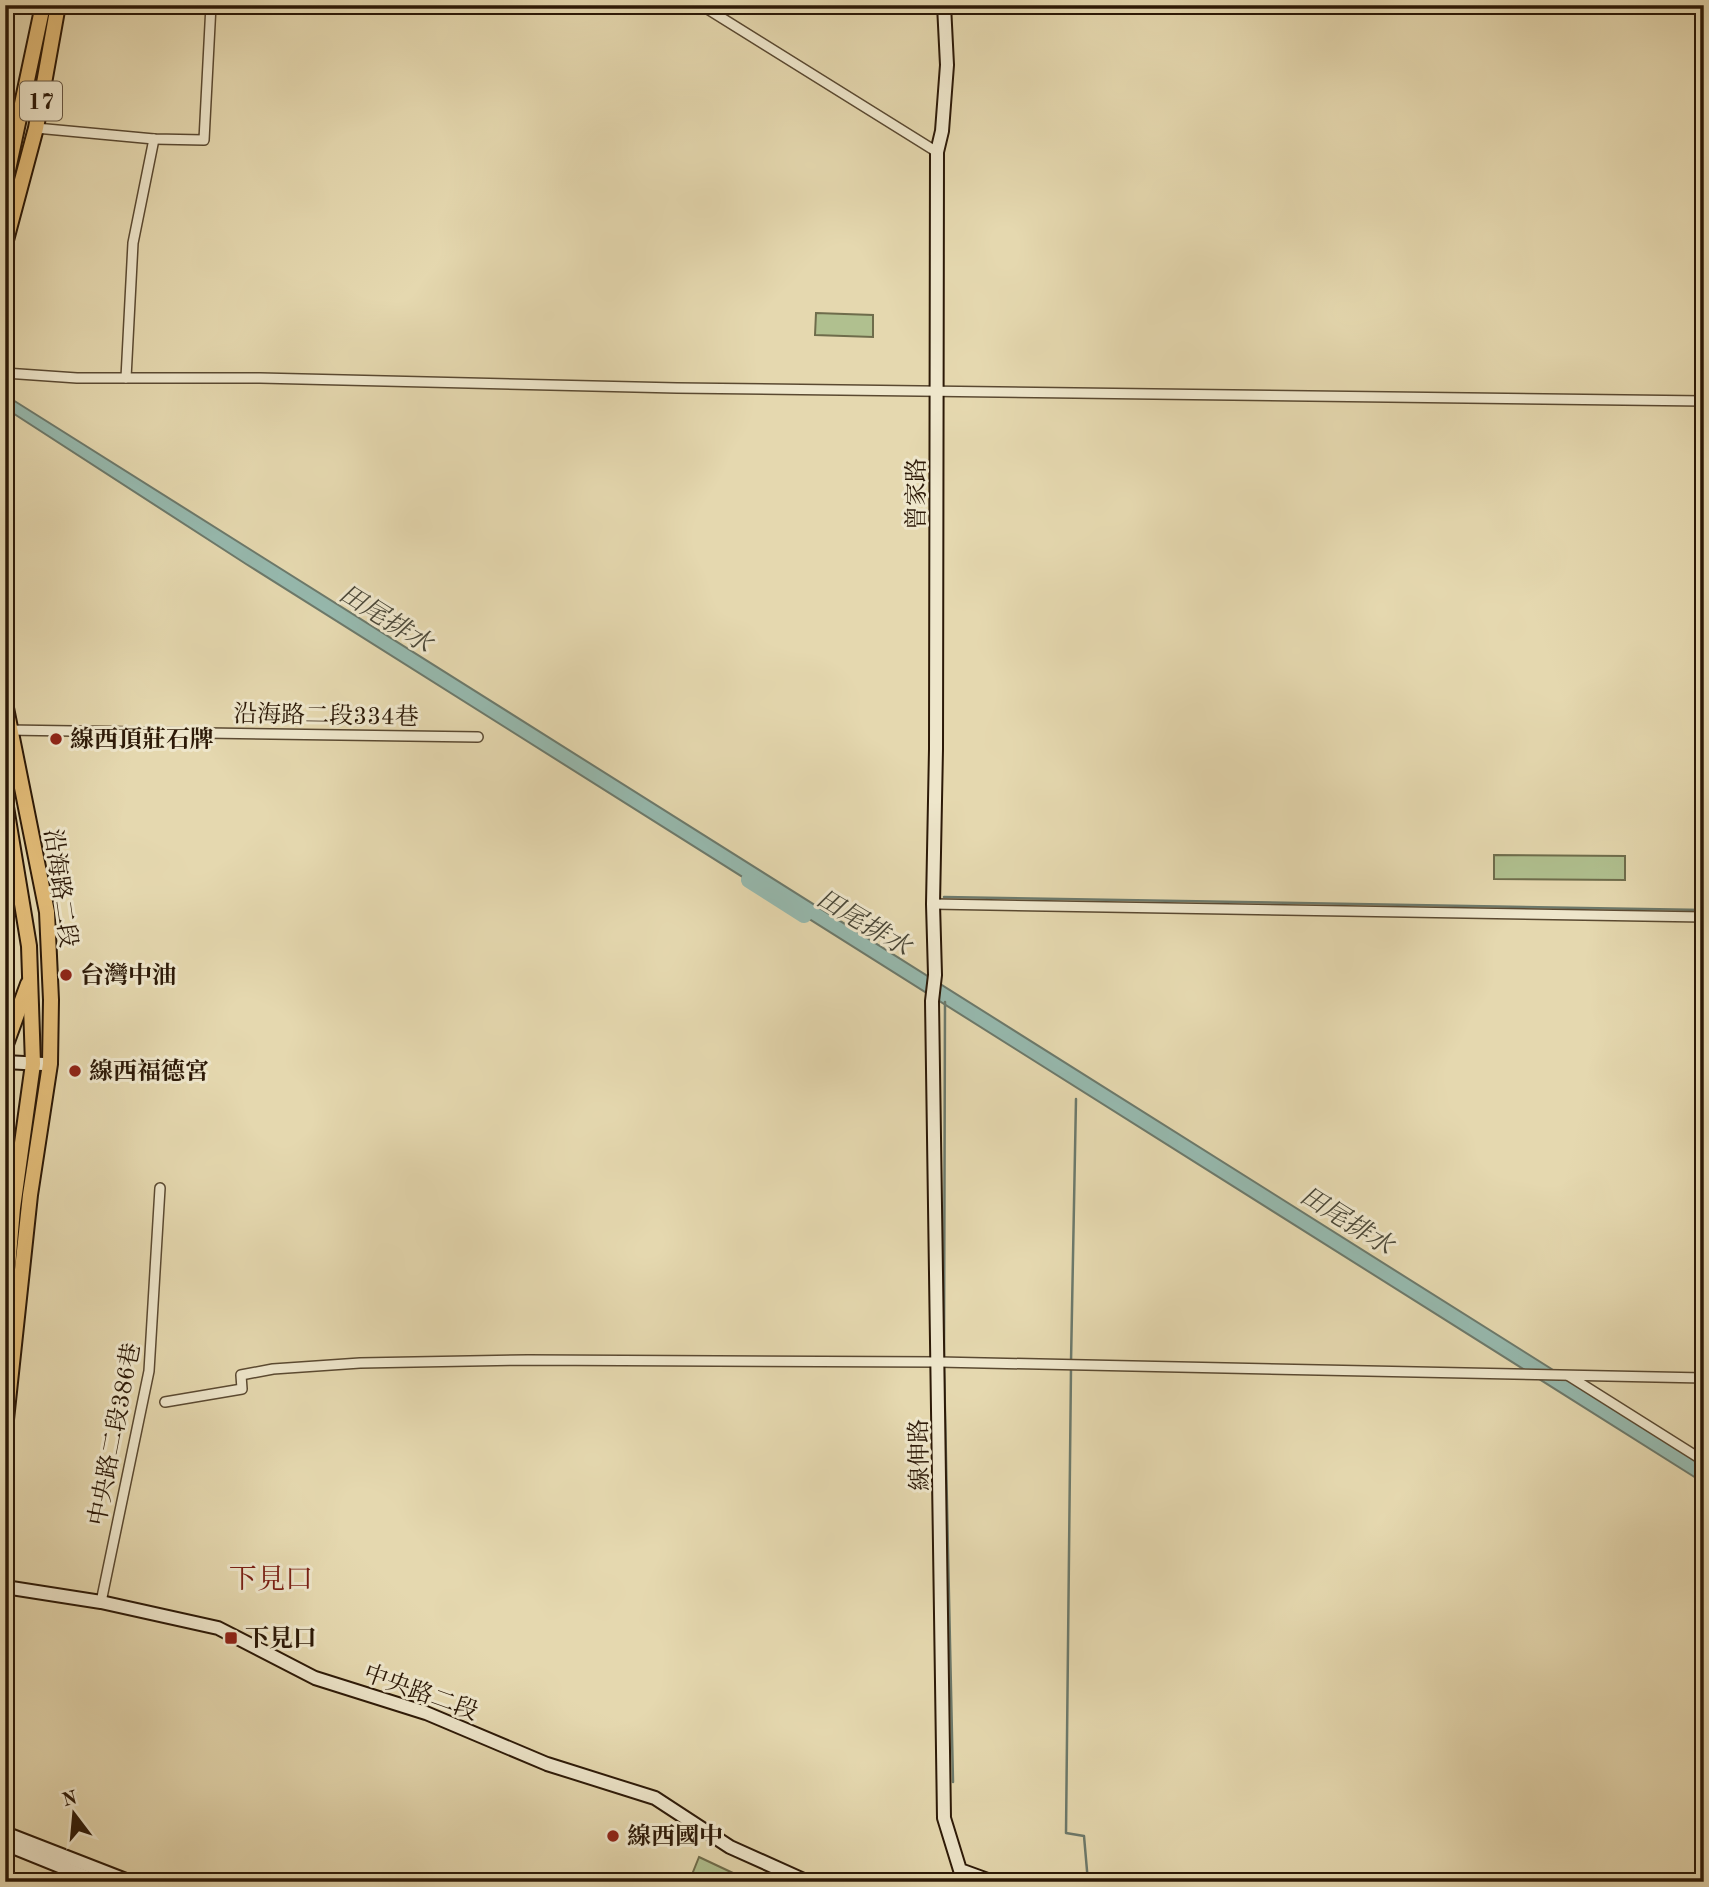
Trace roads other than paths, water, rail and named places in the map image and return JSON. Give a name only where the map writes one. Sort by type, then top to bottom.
[{"type":"main road","name":"17","points":[[5,184],[43,5]]},
{"type":"main road","name":"17","points":[[5,244],[36,128],[58,5]]},
{"type":"main road","name":"沿海路二段","points":[[5,704],[7,730],[47,912],[50,1064],[10,1331],[5,1429]]},
{"type":"main road","name":"沿海路二段","points":[[5,800],[23,893],[31,976],[33,1064],[13,1208],[5,1303]]},
{"type":"main road","points":[[5,1047],[31,976]]},
{"type":"street","points":[[36,128],[154,139],[204,140],[211,5]]},
{"type":"street","points":[[701,5],[937,156]]},
{"type":"street","name":"曾家路","points":[[932,1001],[937,156],[942,131],[947,65],[944,5]]},
{"type":"street","points":[[126,378],[133,243],[154,139]]},
{"type":"street","points":[[5,373],[126,378],[1704,401]]},
{"type":"street","name":"沿海路二段334巷","points":[[7,730],[478,737]]},
{"type":"street","points":[[933,904],[1704,916]]},
{"type":"street","name":"線伸路","points":[[932,1001],[944,1818],[960,1870],[993,1882]]},
{"type":"street","points":[[5,1062],[50,1064]]},
{"type":"street","name":"中央路二段386巷","points":[[101,1602],[149,1371],[160,1188]]},
{"type":"street","points":[[165,1402],[242,1390],[241,1375],[273,1369],[360,1363],[528,1360],[939,1362],[1704,1378]]},
{"type":"street","points":[[1568,1375],[1704,1461]]},
{"type":"street","name":"中央路二段","points":[[5,1587],[101,1602],[218,1628],[314,1678],[426,1713],[547,1764],[655,1798],[730,1847],[808,1882]]},
{"type":"street","points":[[5,1833],[131,1882]]},
{"type":"street","points":[[5,1844],[99,1882]]},
{"type":"water","points":[[5,395],[1704,1465],[1704,1483],[246,564],[5,408]]},
{"type":"waterway","name":"田尾排水","points":[[749,880],[804,915]]},
{"type":"waterway","points":[[944,897],[1704,910]]},
{"type":"waterway","points":[[944,1359],[945,1002]]},
{"type":"waterway","points":[[1071,1362],[1076,1099]]},
{"type":"waterway","points":[[944,1366],[953,1782]]},
{"type":"waterway","points":[[1071,1368],[1066,1833],[1084,1836],[1088,1882]]},
{"type":"place","name":"線西頂莊石牌","points":[[56,739]]},
{"type":"place","name":"台灣中油","points":[[66,975]]},
{"type":"place","name":"線西福德宮","points":[[75,1071]]},
{"type":"place","name":"下見口","points":[[231,1638]]},
{"type":"place","name":"線西國中","points":[[613,1836]]},
{"type":"district","name":"下見口","points":[[271,1578]]}]
